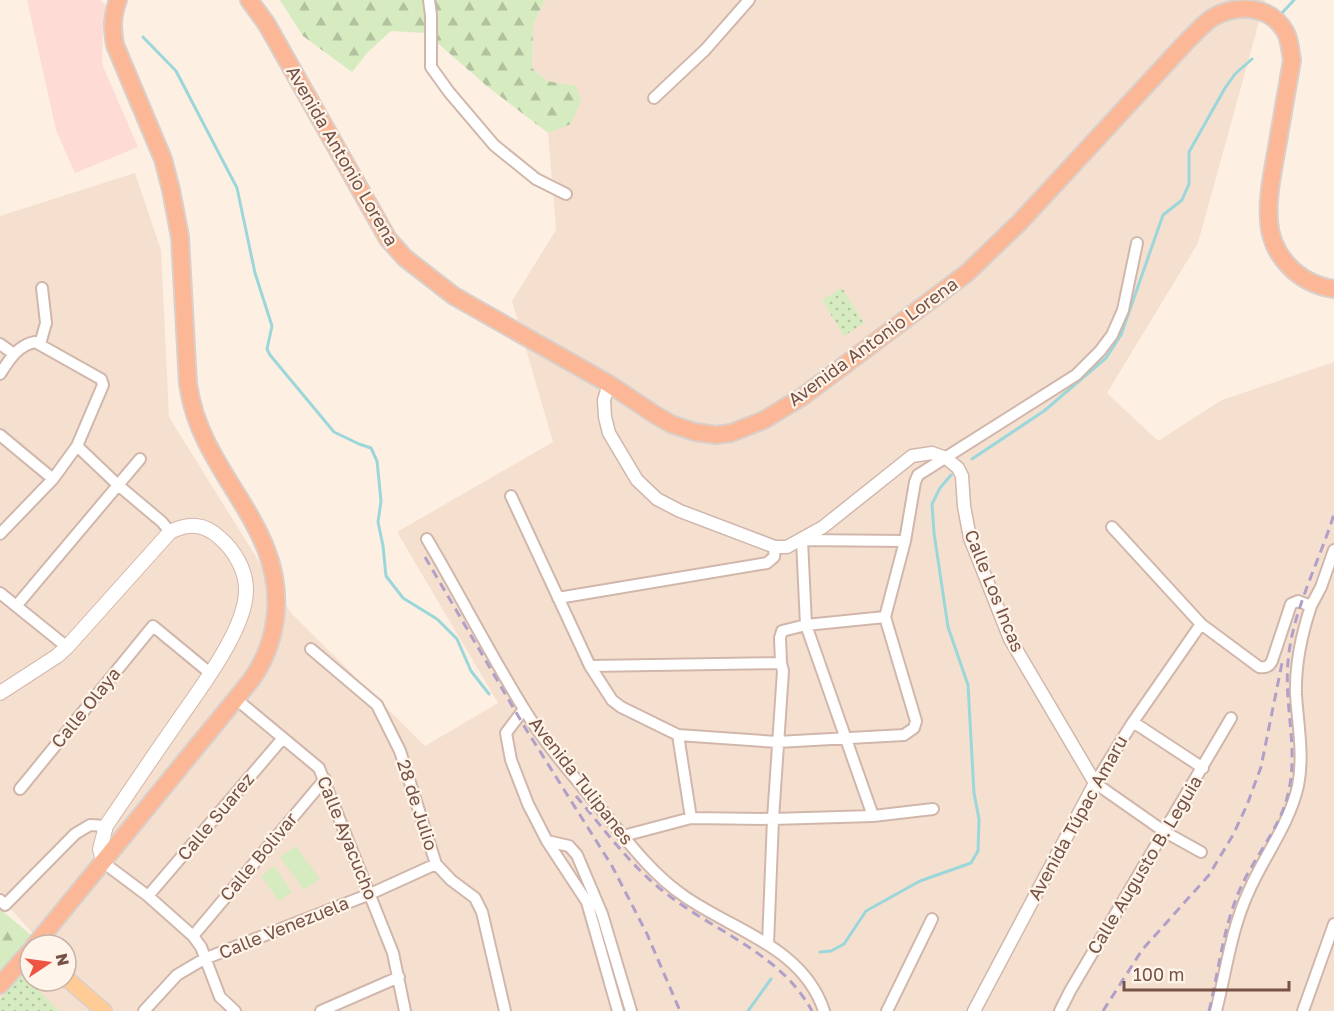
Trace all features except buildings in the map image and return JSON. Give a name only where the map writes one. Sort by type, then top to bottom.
[{"type":"highway","points":[[44,933],[104,863],[252,679],[268,653],[276,612],[276,585],[264,541],[206,442],[191,402],[177,220],[163,159],[115,45],[112,27],[113,13],[118,0]]},
{"type":"highway","name":"Avenida Antonio Lorena","points":[[249,0],[266,23],[376,219],[397,250],[454,296],[609,384],[671,424],[695,432],[724,434],[764,420],[802,397],[967,273],[1020,222],[1188,40],[1212,18],[1256,4],[1263,12],[1277,21],[1285,32],[1290,43],[1292,60],[1271,180],[1269,220],[1271,233],[1278,252],[1297,274],[1315,284],[1334,289]]},
{"type":"highway","points":[[0,985],[18,965]]},
{"type":"main road","points":[[0,693],[67,647],[170,532],[183,526],[206,527],[232,550],[242,567],[245,579],[245,602],[234,633],[210,673],[106,826],[100,849],[104,863]]},
{"type":"main road","points":[[78,988],[104,1011]]},
{"type":"street","points":[[429,0],[431,67],[494,145],[536,179],[566,194]]},
{"type":"street","points":[[654,98],[705,50],[749,0]]},
{"type":"street","points":[[511,496],[590,666],[612,700],[678,735],[777,742],[904,735],[914,728],[916,721],[885,617],[905,541],[918,475],[1076,375],[1100,351],[1112,335],[1123,310],[1137,243]]},
{"type":"street","points":[[39,344],[46,323],[42,288]]},
{"type":"street","points":[[0,374],[14,354],[27,343],[35,342],[101,379],[104,385],[77,446],[53,479],[0,534]]},
{"type":"street","points":[[0,344],[14,354]]},
{"type":"street","points":[[609,384],[604,400],[609,433],[638,480],[657,499],[680,511],[776,547],[787,547],[823,527],[912,456],[932,453],[946,458]]},
{"type":"street","points":[[0,435],[53,479]]},
{"type":"street","points":[[77,446],[162,522],[170,532]]},
{"type":"street","name":"Calle Los Incas","points":[[946,458],[958,468],[962,476],[964,506],[970,538],[1010,639],[1095,783]]},
{"type":"street","points":[[17,605],[140,459]]},
{"type":"street","points":[[1112,527],[1198,629],[1259,667],[1267,667],[1272,661],[1291,604],[1298,602],[1311,606]]},
{"type":"street","name":"Avenida Tulipanes","points":[[427,539],[524,709],[546,742],[623,836],[647,864],[683,895],[768,944],[807,977],[819,996],[824,1011]]},
{"type":"street","points":[[802,540],[905,541]]},
{"type":"street","points":[[802,540],[806,625],[873,816]]},
{"type":"street","points":[[558,598],[767,563],[774,557],[776,547]]},
{"type":"street","points":[[1216,1011],[1240,912],[1248,891],[1289,815],[1298,783],[1301,756],[1296,670],[1300,642],[1311,606],[1321,587],[1334,550]]},
{"type":"street","points":[[0,594],[17,605],[67,647]]},
{"type":"street","points":[[768,944],[777,742],[783,671],[780,638],[782,631],[806,625],[885,617]]},
{"type":"street","name":"Calle Olaya","points":[[20,789],[153,626],[210,673]]},
{"type":"street","name":"Avenida Túpac Amaru","points":[[974,1011],[1095,783],[1133,722],[1198,629]]},
{"type":"street","name":"28 de Julio","points":[[311,649],[377,705],[400,751],[436,864],[451,880],[474,898],[482,912],[506,1011]]},
{"type":"street","points":[[590,666],[781,663]]},
{"type":"street","name":"Calle Ayacucho","points":[[236,699],[319,768],[325,779],[393,954],[405,1011]]},
{"type":"street","points":[[524,709],[506,733],[508,748],[528,804],[548,841],[587,902],[618,1011]]},
{"type":"street","name":"Calle Augusto B. Leguia","points":[[1060,1011],[1231,718]]},
{"type":"street","points":[[1133,722],[1203,768]]},
{"type":"street","points":[[678,735],[692,818]]},
{"type":"street","name":"Calle Suarez","points":[[148,897],[283,738]]},
{"type":"street","name":"Calle Bolivar","points":[[193,936],[325,779]]},
{"type":"street","points":[[1095,783],[1165,832],[1201,852]]},
{"type":"street","points":[[623,836],[692,818],[773,819],[873,816],[933,809]]},
{"type":"street","points":[[2,902],[75,834],[90,825],[106,826]]},
{"type":"street","points":[[548,841],[568,846],[577,855],[602,914],[631,1011]]},
{"type":"street","points":[[104,863],[193,936],[201,947],[220,997],[235,1011]]},
{"type":"street","name":"Calle Venezuela","points":[[144,1011],[177,975],[204,959],[370,894],[436,864]]},
{"type":"street","points":[[887,1011],[932,919]]},
{"type":"street","points":[[1303,1011],[1334,924]]},
{"type":"street","points":[[321,1011],[399,977]]},
{"type":"shaded area","points":[[27,0],[100,0],[111,10],[103,29],[102,64],[138,147],[75,173],[56,130]]},
{"type":"shaded area","points":[[545,0],[1265,0],[1198,243],[1107,393],[1158,441],[1222,400],[1334,362],[1334,1011],[0,1011],[0,981],[18,959],[18,993],[78,993],[78,933],[32,933],[0,897],[0,216],[135,173],[161,250],[169,417],[291,613],[425,746],[498,703],[397,532],[553,442],[512,301],[556,230],[548,133],[571,123],[576,86],[547,81],[532,68],[533,25]]},
{"type":"green space","points":[[280,0],[545,0],[533,25],[532,68],[547,81],[576,86],[581,101],[571,124],[548,133],[488,87],[426,33],[391,31],[368,52],[352,72],[303,36]]},
{"type":"green space","points":[[842,288],[864,323],[844,336],[822,300]]},
{"type":"green space","points":[[296,846],[320,879],[304,890],[280,857]]},
{"type":"green space","points":[[274,866],[292,892],[279,901],[261,876]]},
{"type":"green space","points":[[0,909],[28,933],[18,933],[18,953],[0,974]]},
{"type":"green space","points":[[18,974],[18,993],[41,993],[59,1011],[0,1011],[0,1000]]},
{"type":"waterway","points":[[1282,13],[1294,0]]},
{"type":"waterway","points":[[143,37],[176,71],[237,188],[255,273],[272,326],[267,349],[270,355],[334,432],[371,448],[377,461],[381,501],[378,522],[386,576],[403,598],[437,619],[457,639],[471,671],[489,694]]},
{"type":"waterway","points":[[972,459],[1044,411],[1106,358],[1121,335],[1163,215],[1182,200],[1189,184],[1189,152],[1225,88],[1235,74],[1252,59]]},
{"type":"waterway","points":[[820,952],[831,951],[844,944],[866,911],[920,881],[971,863],[978,851],[979,819],[974,793],[968,685],[948,627],[934,533],[932,504],[940,488],[951,475]]},
{"type":"waterway","points":[[748,1011],[771,979]]},
{"type":"waterway","points":[[621,993],[624,1011]]},
{"type":"railway","points":[[1209,1011],[1235,902],[1247,875],[1279,819],[1288,794],[1292,761],[1287,678],[1291,643],[1300,606],[1334,514]]},
{"type":"railway","points":[[425,557],[524,726],[612,866],[647,934],[680,1011]]},
{"type":"railway","points":[[1103,1011],[1142,950],[1209,875],[1233,835],[1261,767],[1282,663]]},
{"type":"railway","points":[[576,796],[617,846],[651,881],[682,905],[764,958],[782,973],[812,1011]]}]
